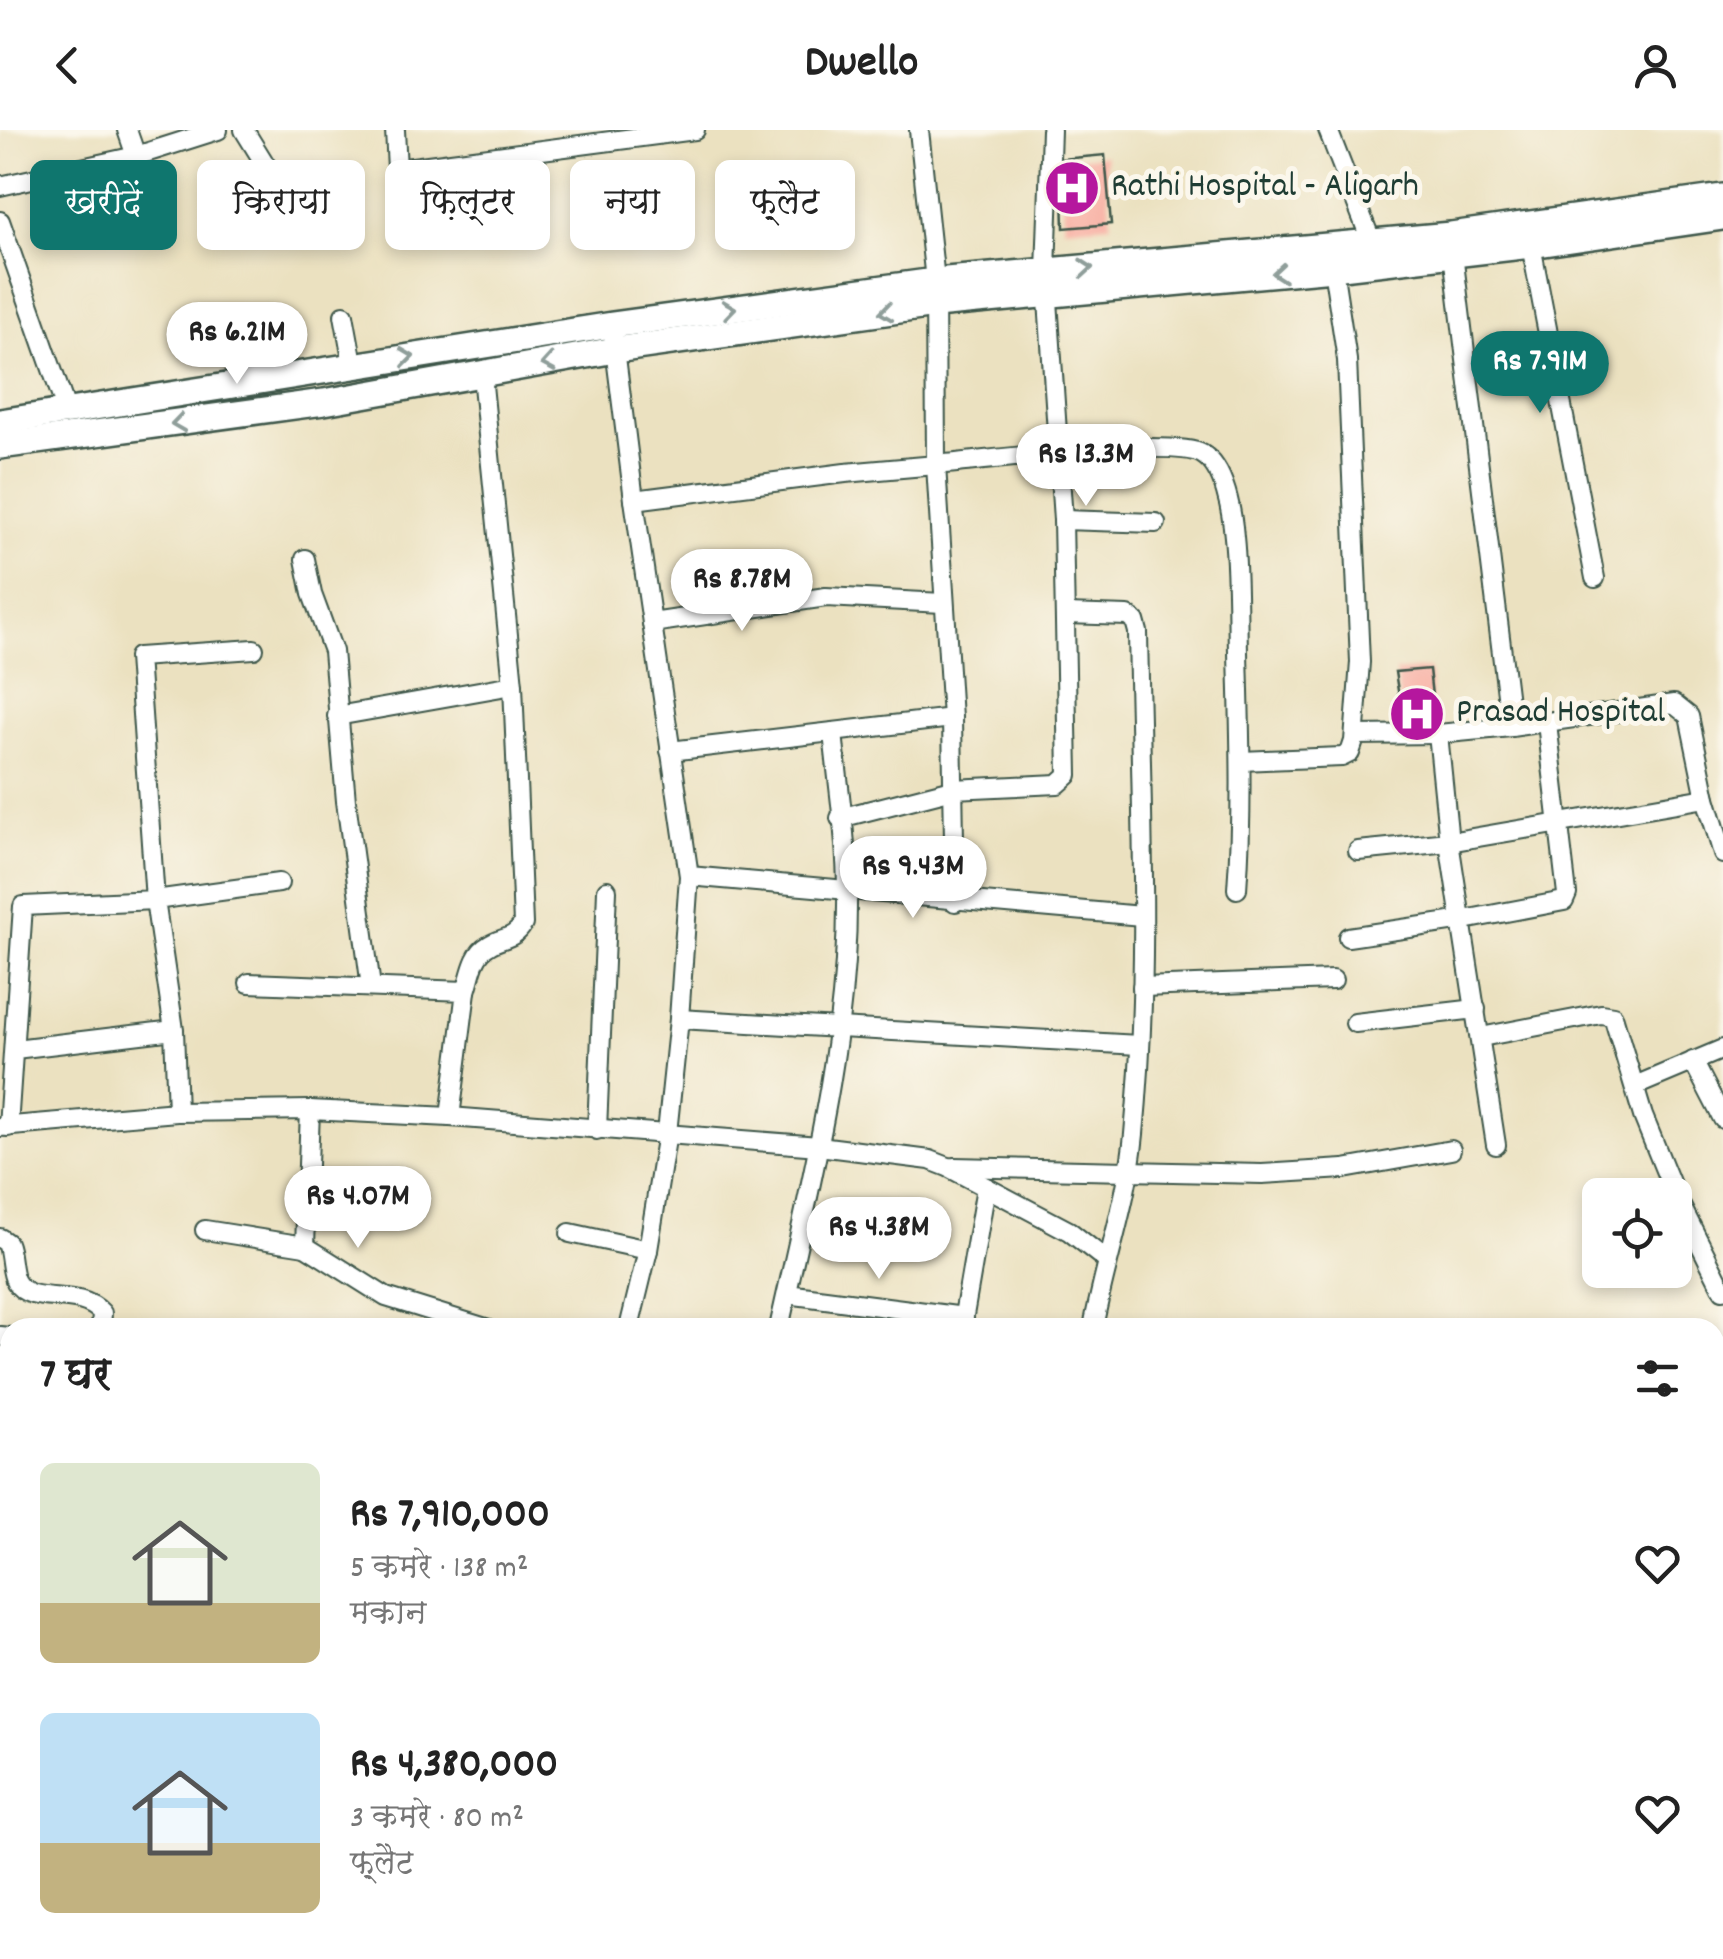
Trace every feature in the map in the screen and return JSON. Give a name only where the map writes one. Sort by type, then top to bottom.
[{"type":"street","points":[[127,130],[136,156]]},
{"type":"street","points":[[0,186],[136,156],[218,130]]},
{"type":"street","points":[[244,130],[262,160]]},
{"type":"street","points":[[395,130],[397,169],[694,130]]},
{"type":"street","points":[[918,130],[935,293],[936,465],[952,718],[955,902]]},
{"type":"street","points":[[840,818],[953,789],[1058,784],[1068,776],[1063,520],[1047,283],[1051,130]]},
{"type":"street","points":[[1328,130],[1372,243]]},
{"type":"street","points":[[0,422],[353,364],[478,348],[614,338],[935,293],[1517,227],[1723,197]]},
{"type":"street","points":[[1047,283],[1333,268],[1723,217]]},
{"type":"street","points":[[0,220],[67,412]]},
{"type":"street","points":[[1530,245],[1595,578]]},
{"type":"street","points":[[1452,254],[1511,727]]},
{"type":"street","points":[[1241,761],[1342,757],[1350,753],[1355,736],[1360,662],[1347,360],[1333,268]]},
{"type":"street","points":[[344,315],[353,364]]},
{"type":"street","points":[[0,446],[324,402],[482,374],[614,338]]},
{"type":"street","points":[[614,338],[689,876],[667,1133],[648,1250],[631,1318]]},
{"type":"street","points":[[450,1117],[466,991],[477,956],[487,946],[512,937],[522,924],[513,686],[482,374]]},
{"type":"street","points":[[634,500],[844,473],[1059,454],[1176,447],[1204,454],[1216,470],[1226,495],[1234,537],[1241,761],[1236,889]]},
{"type":"street","points":[[1063,520],[1156,524]]},
{"type":"street","points":[[305,559],[312,594],[333,651],[337,716],[371,987]]},
{"type":"street","points":[[652,623],[826,597],[943,603]]},
{"type":"street","points":[[1066,614],[1125,616],[1133,618],[1137,626],[1142,916],[1139,1045],[1130,1172],[1095,1318]]},
{"type":"street","points":[[177,1112],[174,1030],[156,900],[138,656],[254,649]]},
{"type":"street","points":[[337,716],[513,686]]},
{"type":"street","points":[[1355,736],[1438,734],[1668,703],[1680,706],[1689,716],[1706,798],[1723,854]]},
{"type":"street","points":[[670,751],[952,718]]},
{"type":"street","points":[[1348,937],[1564,901],[1567,894],[1547,722]]},
{"type":"street","points":[[782,1318],[819,1146],[838,1029],[847,891],[833,732]]},
{"type":"street","points":[[1438,734],[1449,842],[1496,1145]]},
{"type":"street","points":[[1358,851],[1449,842],[1706,798]]},
{"type":"street","points":[[689,876],[1142,916]]},
{"type":"street","points":[[279,882],[156,900],[22,906],[15,1049],[4,1127],[177,1112],[310,1110],[667,1133],[912,1157],[948,1167],[1069,1231],[1106,1260]]},
{"type":"street","points":[[597,1130],[607,890]]},
{"type":"street","points":[[1142,987],[1333,980]]},
{"type":"street","points":[[248,982],[466,991]]},
{"type":"street","points":[[1355,1024],[1476,1009]]},
{"type":"street","points":[[1481,1037],[1611,1015],[1617,1022],[1635,1086],[1674,1192],[1723,1290]]},
{"type":"street","points":[[679,1020],[1139,1045]]},
{"type":"street","points":[[15,1049],[174,1030]]},
{"type":"street","points":[[1635,1086],[1723,1049]]},
{"type":"street","points":[[1693,1062],[1723,1118]]},
{"type":"street","points":[[305,1246],[310,1110]]},
{"type":"street","points":[[948,1167],[1262,1174],[1344,1169],[1451,1150]]},
{"type":"street","points":[[964,1318],[986,1187]]},
{"type":"street","points":[[205,1230],[305,1246],[386,1297],[454,1318]]},
{"type":"street","points":[[570,1233],[648,1250]]},
{"type":"street","points":[[0,1238],[12,1255],[14,1280],[24,1290],[93,1303],[102,1318]]},
{"type":"street","points":[[788,1294],[938,1318]]},
{"type":"building","points":[[1105,155],[1111,224],[1064,228],[1062,159]]},
{"type":"building","points":[[1429,669],[1435,722],[1403,722],[1395,672]]},
{"type":"place","name":"Rathi Hospital - Aligarh","points":[[1072,188]]},
{"type":"place","name":"Prasad Hospital","points":[[1417,714]]}]
